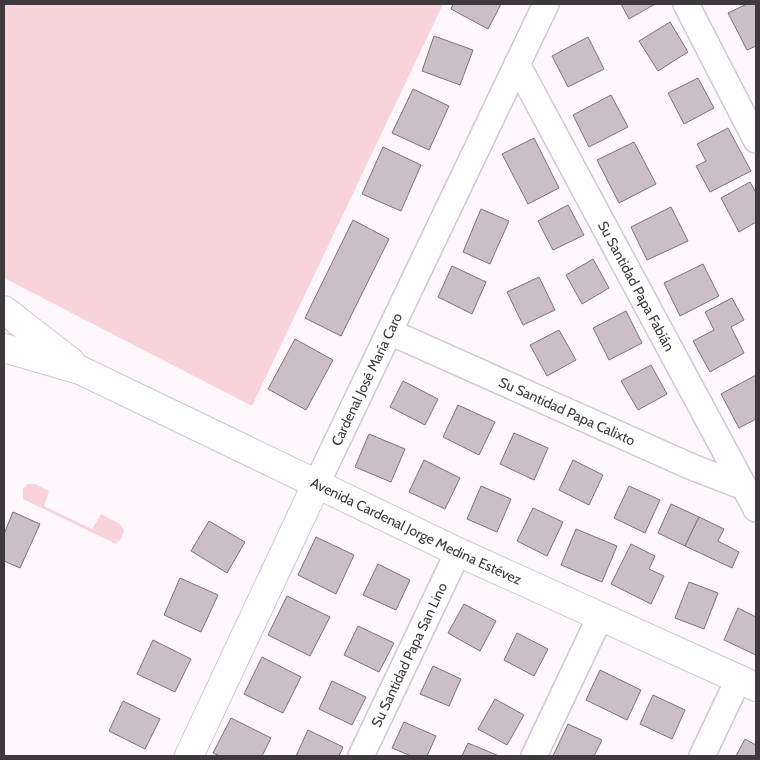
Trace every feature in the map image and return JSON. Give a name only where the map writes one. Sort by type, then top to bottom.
[{"type":"street","name":"Cardenal José María Caro","points":[[189,756],[546,4]]},
{"type":"street","points":[[686,4],[756,140]]},
{"type":"street","name":"Su Santidad Papa Fabián","points":[[517,64],[756,509]]},
{"type":"street","name":"Avenida Cardenal Jorge Medina Estévez","points":[[4,310],[80,370]]},
{"type":"street","name":"Su Santidad Papa Calixto","points":[[390,332],[683,463],[744,487]]},
{"type":"street","name":"Avenida Cardenal Jorge Medina Estévez","points":[[4,348],[80,370],[458,552],[748,682]]},
{"type":"street","name":"Su Santidad Papa San Lino","points":[[361,756],[458,552]]},
{"type":"street","points":[[534,756],[600,617]]},
{"type":"street","points":[[702,756],[748,682]]},
{"type":"shaded area","points":[[4,4],[443,4],[252,406],[4,278]]},
{"type":"shaded area","points":[[28,484],[35,484],[49,491],[44,506],[92,529],[101,514],[120,524],[124,530],[121,539],[116,544],[23,499],[23,488]]},
{"type":"building","points":[[453,4],[501,4],[488,29],[451,9]]},
{"type":"building","points":[[621,4],[655,4],[629,19]]},
{"type":"building","points":[[747,4],[756,4],[756,46],[747,50],[728,13]]},
{"type":"building","points":[[670,22],[688,52],[658,71],[639,41]]},
{"type":"building","points":[[434,36],[473,50],[460,85],[422,71]]},
{"type":"building","points":[[588,37],[604,69],[568,87],[552,56]]},
{"type":"building","points":[[698,78],[714,108],[684,124],[668,93]]},
{"type":"building","points":[[413,89],[449,106],[429,150],[392,133]]},
{"type":"building","points":[[611,95],[628,127],[589,147],[573,115]]},
{"type":"building","points":[[728,128],[751,171],[710,192],[696,166],[706,161],[697,144]]},
{"type":"building","points":[[534,138],[559,188],[528,204],[502,154]]},
{"type":"building","points":[[634,142],[656,184],[619,203],[597,160]]},
{"type":"building","points":[[383,147],[421,165],[401,211],[362,194]]},
{"type":"building","points":[[750,182],[756,193],[756,222],[739,232],[721,198]]},
{"type":"building","points":[[568,205],[584,235],[553,250],[538,221]]},
{"type":"building","points":[[671,207],[688,241],[647,260],[631,227]]},
{"type":"building","points":[[481,209],[509,221],[490,264],[463,252]]},
{"type":"building","points":[[353,220],[389,239],[341,336],[305,318]]},
{"type":"building","points":[[593,259],[609,288],[582,304],[566,275]]},
{"type":"building","points":[[703,264],[719,296],[680,316],[664,283]]},
{"type":"building","points":[[452,266],[486,282],[472,314],[438,297]]},
{"type":"building","points":[[539,277],[555,310],[523,325],[507,292]]},
{"type":"building","points":[[732,298],[744,320],[731,327],[744,353],[710,372],[693,341],[714,330],[705,312]]},
{"type":"building","points":[[626,311],[642,343],[609,360],[593,328]]},
{"type":"building","points":[[559,330],[576,360],[547,376],[530,345]]},
{"type":"building","points":[[295,339],[333,360],[306,410],[268,389]]},
{"type":"building","points":[[651,365],[667,394],[638,410],[621,381]]},
{"type":"building","points":[[756,375],[756,419],[739,428],[721,394]]},
{"type":"building","points":[[403,381],[438,399],[425,425],[390,407]]},
{"type":"building","points":[[458,405],[495,422],[479,455],[443,437]]},
{"type":"building","points":[[514,433],[548,448],[534,480],[500,464]]},
{"type":"building","points":[[369,434],[405,449],[391,482],[355,467]]},
{"type":"building","points":[[424,460],[460,478],[445,509],[409,492]]},
{"type":"building","points":[[573,460],[603,475],[589,505],[559,490]]},
{"type":"building","points":[[481,486],[511,499],[497,532],[467,519]]},
{"type":"building","points":[[629,486],[660,500],[645,533],[614,518]]},
{"type":"building","points":[[671,504],[699,517],[685,546],[658,533]]},
{"type":"building","points":[[533,508],[563,522],[547,556],[517,541]]},
{"type":"building","points":[[13,512],[40,524],[20,568],[4,561],[4,534]]},
{"type":"building","points":[[699,517],[724,529],[718,541],[739,552],[732,568],[685,546]]},
{"type":"building","points":[[209,521],[245,542],[227,573],[191,551]]},
{"type":"building","points":[[576,529],[617,546],[602,582],[561,565]]},
{"type":"building","points":[[316,537],[354,555],[336,594],[298,575]]},
{"type":"building","points":[[631,544],[655,556],[649,569],[664,576],[651,604],[611,584]]},
{"type":"building","points":[[378,564],[410,580],[396,610],[363,595]]},
{"type":"building","points":[[180,578],[218,595],[201,632],[164,615]]},
{"type":"building","points":[[689,582],[718,593],[704,629],[675,618]]},
{"type":"building","points":[[287,596],[330,617],[310,656],[268,635]]},
{"type":"building","points":[[464,604],[496,621],[480,651],[448,633]]},
{"type":"building","points":[[738,608],[756,617],[756,655],[724,640]]},
{"type":"building","points":[[358,626],[394,643],[379,672],[344,655]]},
{"type":"building","points":[[517,633],[548,649],[534,676],[504,660]]},
{"type":"building","points":[[153,640],[191,659],[175,692],[137,674]]},
{"type":"building","points":[[262,657],[301,677],[283,713],[244,694]]},
{"type":"building","points":[[433,666],[461,679],[449,706],[420,694]]},
{"type":"building","points":[[600,670],[641,690],[627,720],[586,700]]},
{"type":"building","points":[[332,681],[366,697],[352,725],[319,709]]},
{"type":"building","points":[[653,695],[685,710],[672,739],[640,724]]},
{"type":"building","points":[[495,699],[524,715],[507,745],[478,729]]},
{"type":"building","points":[[123,701],[160,719],[145,749],[109,731]]},
{"type":"building","points":[[231,718],[271,738],[262,756],[220,756],[213,753]]},
{"type":"building","points":[[404,722],[436,736],[427,756],[411,756],[392,748]]},
{"type":"building","points":[[568,724],[602,740],[594,756],[553,756]]},
{"type":"building","points":[[308,730],[343,747],[339,756],[296,756]]},
{"type":"building","points":[[745,739],[756,745],[756,756],[736,756]]},
{"type":"building","points":[[468,743],[499,756],[462,756]]}]
